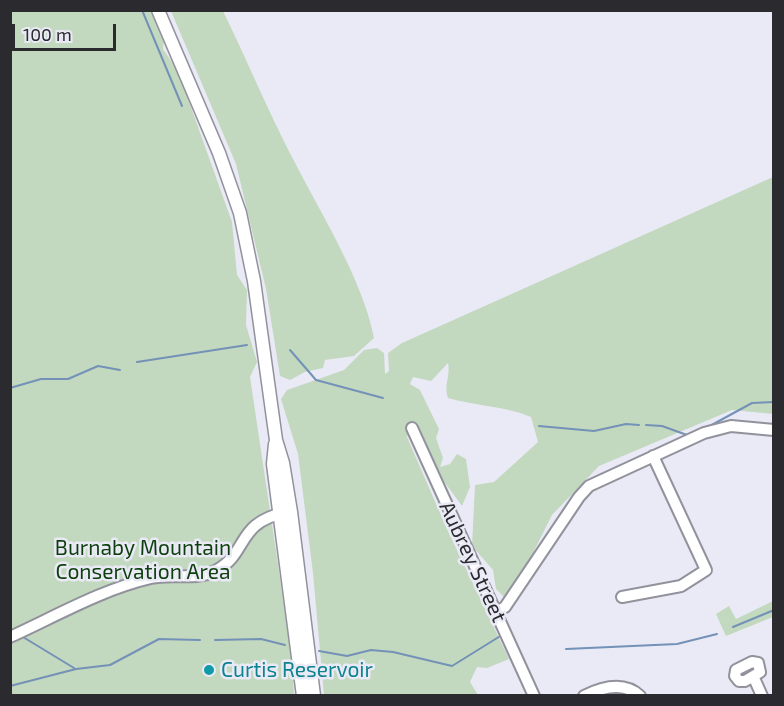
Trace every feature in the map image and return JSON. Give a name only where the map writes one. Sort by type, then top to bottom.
[{"type":"main road","points":[[158,10],[219,153],[240,213],[254,281],[276,440],[273,464],[285,513],[314,696]]},
{"type":"main road","points":[[285,513],[303,696]]},
{"type":"street","points":[[496,612],[505,607],[584,491],[598,481],[716,429],[746,426],[774,430]]},
{"type":"street","name":"Aubrey Street","points":[[412,428],[534,696]]},
{"type":"street","points":[[622,597],[681,586],[706,570],[653,456]]},
{"type":"street","points":[[10,637],[126,585],[154,577],[196,576],[215,571],[233,557],[255,524],[285,513]]},
{"type":"street","points":[[754,678],[762,696]]},
{"type":"street","points":[[584,696],[601,688],[626,687],[640,696]]},
{"type":"green space","name":"Burnaby Mountain Conservation Area","points":[[10,11],[150,11],[164,39],[163,49],[178,71],[232,222],[237,275],[247,290],[246,325],[257,362],[250,377],[292,658],[294,695],[11,695]]},
{"type":"green space","points":[[171,11],[223,11],[284,141],[340,247],[360,293],[374,338],[354,356],[325,360],[323,368],[305,372],[290,380],[280,376],[266,289],[236,164]]},
{"type":"green space","points":[[773,177],[773,414],[732,410],[599,466],[552,515],[531,557],[504,597],[496,589],[493,570],[472,546],[475,485],[494,482],[538,442],[531,417],[448,398],[446,389],[448,363],[431,381],[413,377],[410,384],[420,390],[439,429],[436,438],[443,458],[440,467],[450,464],[457,454],[466,459],[470,487],[462,506],[440,476],[418,424],[411,421],[407,437],[447,529],[509,659],[487,668],[477,667],[470,682],[478,695],[324,695],[313,573],[298,454],[281,399],[287,390],[344,370],[364,350],[377,348],[384,353],[385,374],[389,371],[388,353],[402,343]]},
{"type":"green space","points":[[773,601],[773,617],[726,636],[716,614],[729,606],[736,619]]},
{"type":"waterway","points":[[142,10],[182,106]]},
{"type":"waterway","points":[[137,362],[247,345]]},
{"type":"waterway","points":[[290,350],[316,380],[383,398]]},
{"type":"waterway","points":[[10,388],[41,379],[68,379],[98,366],[120,370]]},
{"type":"waterway","points":[[708,427],[752,403],[774,402]]},
{"type":"waterway","points":[[539,426],[594,431],[626,424],[639,425]]},
{"type":"waterway","points":[[646,425],[662,426],[687,435]]},
{"type":"waterway","points":[[733,627],[774,610]]},
{"type":"waterway","points":[[566,649],[677,644],[717,634]]},
{"type":"waterway","points":[[319,651],[347,656],[371,650],[393,652],[452,666],[502,635]]},
{"type":"waterway","points":[[23,637],[74,668]]},
{"type":"waterway","points":[[10,686],[76,669],[110,665],[159,639],[200,640]]},
{"type":"waterway","points":[[215,640],[261,639],[285,645]]},
{"type":"place","name":"Curtis Reservoir","points":[[209,670]]}]
